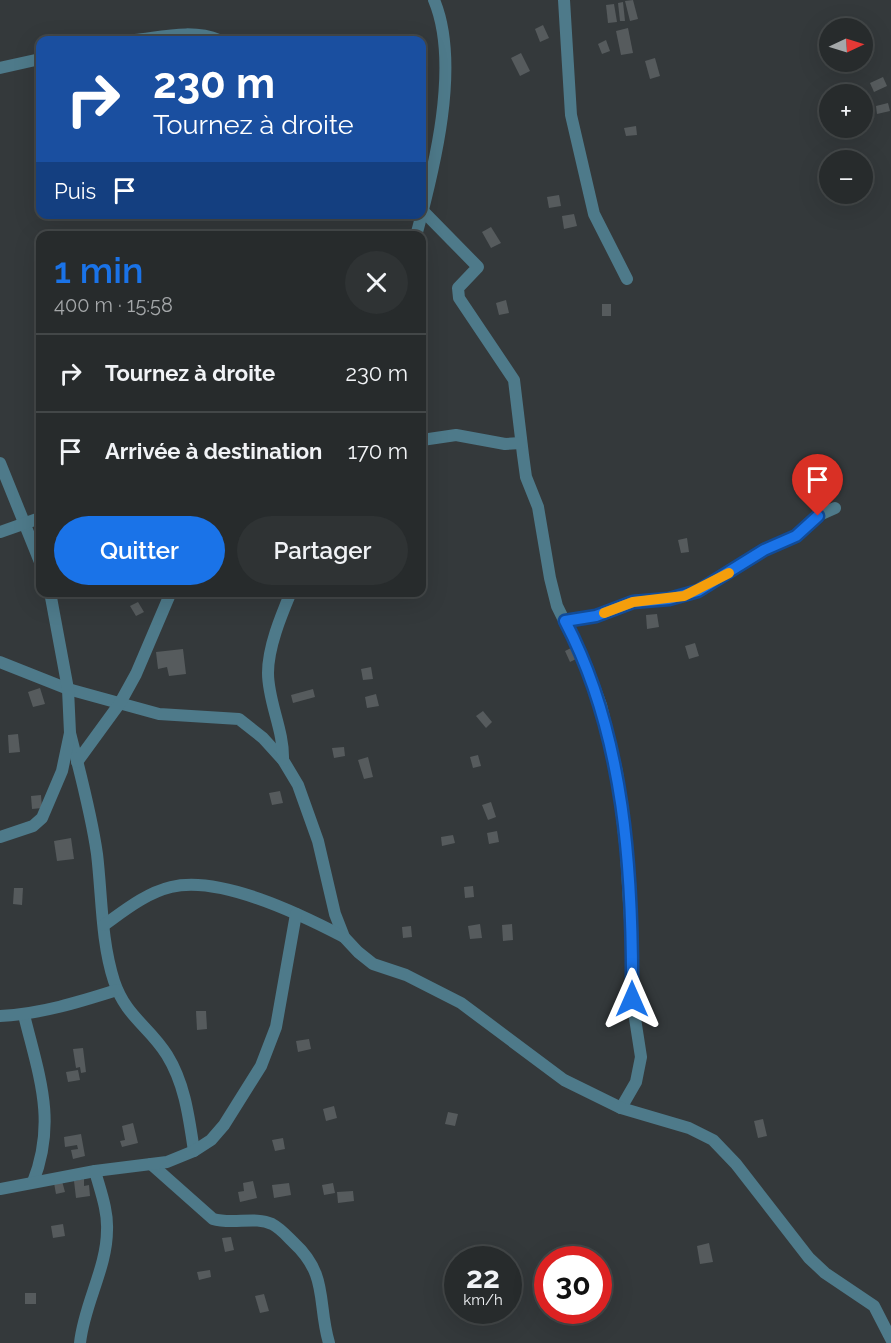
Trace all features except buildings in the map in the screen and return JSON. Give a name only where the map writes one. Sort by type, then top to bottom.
[{"type":"street","points":[[426,195],[440,141],[442,95],[443,29],[434,0]]},
{"type":"street","points":[[564,0],[574,126],[594,214],[627,279]]},
{"type":"street","points":[[173,36],[206,36]]},
{"type":"street","points":[[0,68],[36,60]]},
{"type":"street","points":[[426,215],[478,267],[458,288],[459,298],[514,380],[526,477],[538,507],[557,606],[587,667],[601,705],[618,783],[632,954],[632,999],[641,1057],[636,1082],[621,1108]]},
{"type":"street","points":[[426,439],[456,435],[505,444],[521,443]]},
{"type":"street","points":[[0,464],[36,552]]},
{"type":"street","points":[[565,621],[596,616],[633,602],[669,599],[698,591],[764,550],[796,536],[818,516],[835,508]]},
{"type":"street","points":[[0,532],[36,520]]},
{"type":"street","points":[[51,597],[68,688],[70,733],[92,815],[104,925],[117,990],[126,1008],[166,1053],[176,1072],[187,1106],[194,1151]]},
{"type":"street","points":[[77,762],[120,703],[136,674],[169,597]]},
{"type":"street","points":[[283,760],[283,745],[268,673],[289,597]]},
{"type":"street","points":[[0,662],[68,688],[159,714],[239,719],[263,738],[283,760],[309,812],[335,914],[344,936],[358,952],[373,964],[406,975],[461,1003],[564,1080],[621,1108],[690,1128],[712,1140],[736,1164],[809,1258],[825,1273],[874,1306],[891,1339]]},
{"type":"street","points":[[0,837],[33,826],[42,818],[62,771],[70,733]]},
{"type":"street","points":[[104,925],[147,896],[185,884],[232,890],[296,914],[344,936]]},
{"type":"street","points":[[0,1189],[95,1171],[167,1162],[194,1151],[211,1140],[224,1125],[261,1066],[276,1027],[296,914]]},
{"type":"street","points":[[0,1016],[24,1015],[72,1004],[117,990]]},
{"type":"street","points":[[24,1015],[46,1118],[45,1140],[33,1182]]},
{"type":"street","points":[[151,1164],[213,1219],[225,1222],[272,1224],[304,1252],[313,1263],[320,1281],[328,1343]]},
{"type":"street","points":[[80,1343],[87,1303],[105,1248],[107,1232],[107,1214],[95,1171]]},
{"type":"slow traffic","points":[[604,613],[633,602],[684,596],[698,591],[729,573]]},
{"type":"route","points":[[632,999],[632,954],[626,852],[617,772],[601,705],[587,667],[565,621],[596,616],[633,602],[669,599],[698,591],[764,550],[796,536],[818,516]]}]
